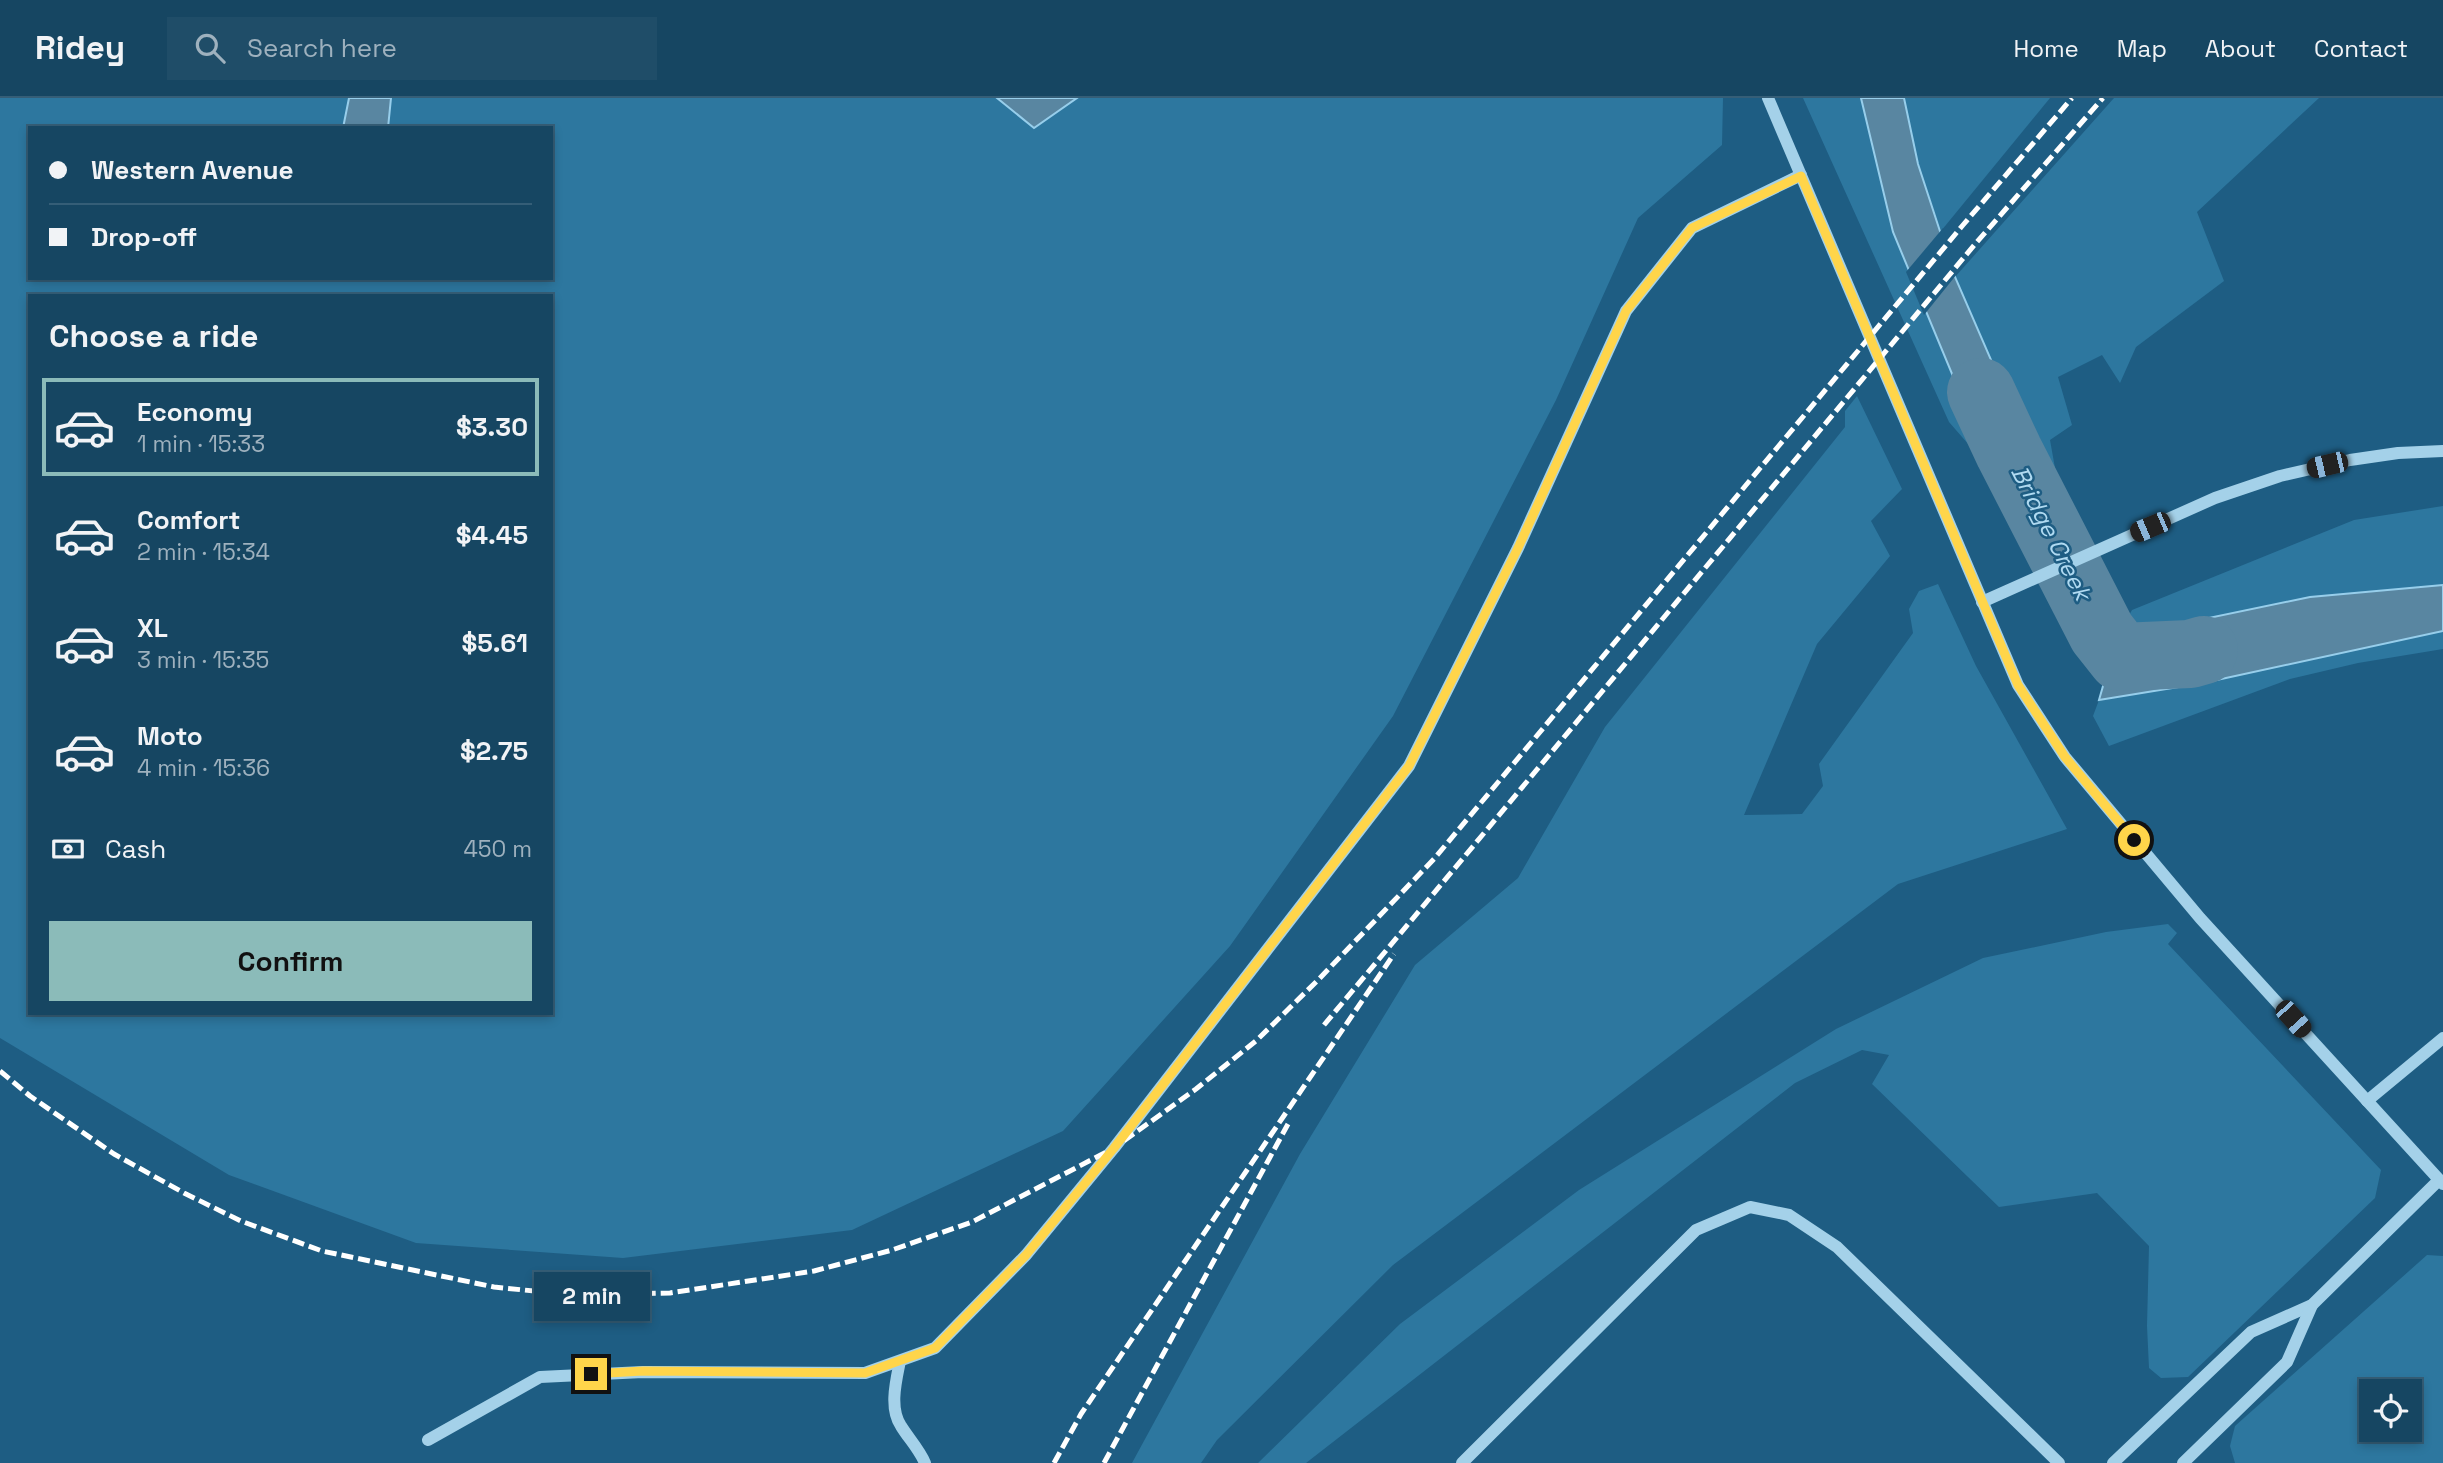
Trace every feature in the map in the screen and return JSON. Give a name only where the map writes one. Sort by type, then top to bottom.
[{"type":"street","points":[[1768,98],[2018,685],[2065,757],[2200,918],[2441,1182],[2312,1305],[2251,1332],[2113,1463]]},
{"type":"street","points":[[428,1440],[540,1377],[643,1371],[865,1373],[935,1348],[1026,1255],[1114,1148],[1409,766],[1518,548],[1626,311],[1692,228],[1801,176]]},
{"type":"street","points":[[1982,602],[2215,498],[2280,476],[2350,460],[2398,453],[2443,451]]},
{"type":"street","points":[[2367,1101],[2443,1038]]},
{"type":"street","points":[[1462,1463],[1696,1230],[1750,1207],[1789,1215],[1837,1247],[2059,1463]]},
{"type":"street","points":[[2183,1463],[2287,1362],[2312,1305]]},
{"type":"street","points":[[900,1361],[894,1395],[898,1423],[925,1463]]},
{"type":"shaded area","points":[[0,98],[1723,98],[1722,145],[1638,218],[1556,400],[1393,716],[1230,946],[1063,1131],[852,1230],[623,1258],[416,1243],[229,1175],[0,1038]]},
{"type":"shaded area","points":[[349,98],[391,98],[388,126],[343,126]]},
{"type":"shaded area","points":[[997,98],[1077,98],[1034,128]]},
{"type":"shaded area","points":[[1803,98],[1861,98],[1893,232],[1987,458],[1969,445],[1949,422]]},
{"type":"shaded area","points":[[1861,98],[1904,98],[1918,164],[1955,277],[2047,489],[1987,458],[1893,232]]},
{"type":"shaded area","points":[[1904,98],[2050,98],[1941,231],[1918,164]]},
{"type":"shaded area","points":[[2114,98],[2319,98],[2197,212],[2224,281],[2136,347],[2120,383],[2102,355],[2058,377],[2072,425],[2050,440],[2060,496],[2047,489],[1955,277]]},
{"type":"shaded area","points":[[1857,396],[1902,489],[1871,521],[1890,556],[1817,644],[1744,815],[1802,814],[1823,786],[1819,764],[1913,633],[1909,609],[1919,591],[1938,584],[1976,666],[2067,829],[1898,884],[1393,1265],[1217,1440],[1201,1463],[1132,1463],[1300,1154],[1415,965],[1518,878],[1605,727],[1845,427],[1845,411]]},
{"type":"shaded area","points":[[2443,506],[2443,585],[2310,597],[2117,637],[2132,610],[2354,520]]},
{"type":"shaded area","points":[[2443,585],[2443,631],[2203,683],[2099,700],[2117,637],[2310,597]]},
{"type":"shaded area","points":[[2443,631],[2443,649],[2358,663],[2290,679],[2109,746],[2093,716],[2099,700],[2203,683]]},
{"type":"shaded area","points":[[2168,924],[2177,933],[2168,944],[2381,1170],[2375,1198],[2188,1377],[2161,1378],[2149,1368],[2149,1246],[2097,1193],[1999,1207],[1872,1084],[1889,1055],[1862,1050],[1795,1083],[1306,1463],[1258,1463],[1400,1324],[1579,1190],[1836,1029],[1983,958],[2106,932]]},
{"type":"shaded area","points":[[2427,1255],[2443,1256],[2443,1463],[2235,1463],[2230,1446],[2235,1426]]},
{"type":"pier","points":[[1943,228],[1957,274],[1924,315],[1906,272]]},
{"type":"waterway","name":"Bridge Creek","points":[[1981,392],[2102,633],[2121,657],[2190,654],[2204,650]]},
{"type":"railway","points":[[0,1071],[30,1096],[114,1154],[241,1221],[322,1251],[494,1287],[573,1295],[670,1293],[814,1271],[892,1250],[972,1222],[1114,1148],[1196,1089],[1257,1040],[1318,980],[1434,859],[2072,98]]},
{"type":"railway","points":[[1324,1025],[1976,243],[2103,98]]},
{"type":"railway","points":[[1054,1463],[1081,1414],[1394,954]]},
{"type":"railway","points":[[1104,1463],[1288,1124]]},
{"type":"route","points":[[591,1374],[643,1371],[865,1373],[935,1348],[1026,1255],[1114,1148],[1409,766],[1518,548],[1626,311],[1692,228],[1801,176],[2018,685],[2065,757],[2134,840]]}]
